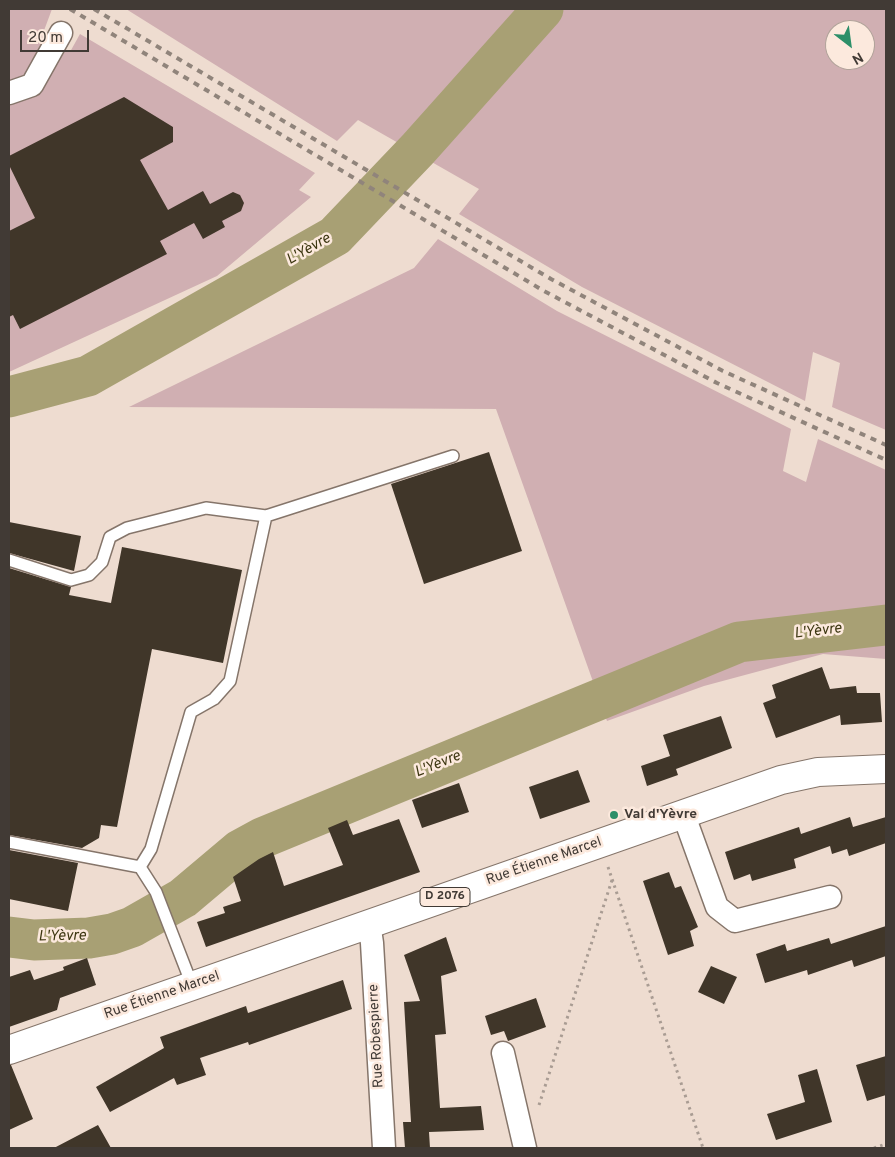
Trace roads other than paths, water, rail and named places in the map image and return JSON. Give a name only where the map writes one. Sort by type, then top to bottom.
[{"type":"main road","name":"Rue Étienne Marcel","points":[[9,1050],[683,813],[799,775],[837,770],[886,768]]},
{"type":"street","points":[[9,93],[32,85],[61,33]]},
{"type":"street","points":[[683,813],[717,907],[735,921],[830,897]]},
{"type":"street","name":"Rue Robespierre","points":[[369,923],[372,944],[384,1148]]},
{"type":"street","points":[[503,1053],[524,1148]]},
{"type":"lane","points":[[9,560],[71,580],[89,575],[102,562],[110,537],[127,528],[206,508],[266,516],[453,456]]},
{"type":"lane","points":[[140,867],[151,849],[191,712],[214,699],[230,681],[266,516]]},
{"type":"lane","points":[[9,842],[140,867],[156,892],[192,986]]},
{"type":"waterway","name":"L'Yèvre","points":[[9,397],[88,376],[335,236],[418,149],[543,9]]},
{"type":"waterway","name":"L'Yèvre","points":[[9,937],[34,940],[89,938],[112,934],[132,927],[183,898],[240,850],[262,838],[739,642],[886,625]]},
{"type":"railway","points":[[70,9],[544,291],[717,383],[886,460]]},
{"type":"railway","points":[[94,9],[551,279],[723,371],[886,445]]},
{"type":"place","name":"Val d'Yèvre","points":[[614,815]]}]
